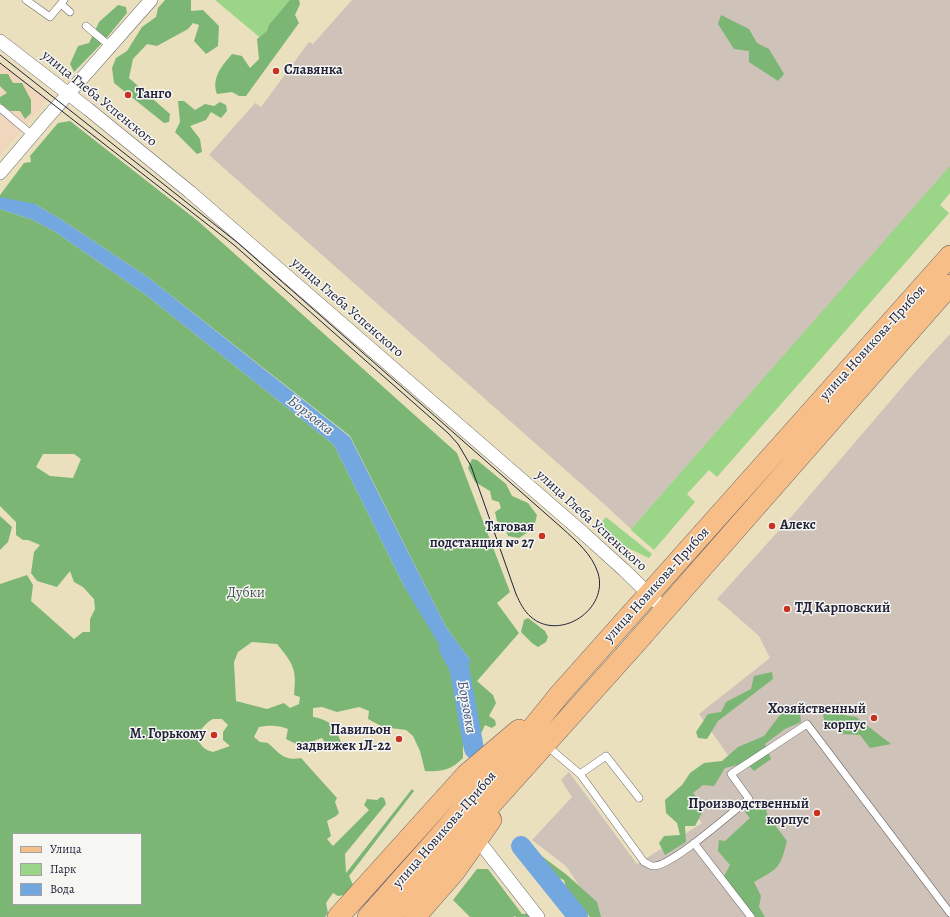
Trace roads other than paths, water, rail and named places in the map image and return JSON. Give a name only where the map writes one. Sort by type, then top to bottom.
[{"type":"main road","name":"улица Новикова-Прибоя","points":[[368,917],[473,800],[558,695],[950,256]]},
{"type":"main road","name":"улица Новикова-Прибоя","points":[[390,917],[540,750],[950,285]]},
{"type":"main road","points":[[338,917],[466,775],[558,695]]},
{"type":"main road","points":[[415,917],[455,872],[540,750]]},
{"type":"street","points":[[1,171],[151,0]]},
{"type":"street","name":"улица Глеба Успенского","points":[[0,41],[202,203],[582,532],[664,609]]},
{"type":"street","points":[[478,840],[538,917]]},
{"type":"lane","points":[[26,0],[50,17],[63,2],[70,12]]},
{"type":"lane","points":[[86,26],[110,46]]},
{"type":"lane","points":[[0,108],[32,135]]},
{"type":"lane","points":[[540,750],[580,774],[644,862],[653,866],[666,862],[694,843],[749,799],[731,774],[807,724],[950,913]]},
{"type":"lane","points":[[580,774],[606,756],[639,798]]},
{"type":"lane","points":[[694,843],[751,917]]},
{"type":"water","points":[[0,197],[35,204],[62,220],[149,278],[350,437],[446,627],[471,661],[463,672],[457,674],[405,588],[334,445],[146,295],[57,233],[33,220],[0,209]]},
{"type":"waterway","name":"Борзовка","points":[[449,648],[459,667],[474,749]]},
{"type":"waterway","name":"Борзовка","points":[[521,846],[578,917]]},
{"type":"tram line","points":[[0,55],[238,243],[573,538],[588,554],[598,573],[599,586],[596,599],[589,609],[580,618],[568,624],[555,626],[543,624],[531,617],[522,607],[516,594],[471,466],[458,444],[448,433],[234,245],[0,63]]},
{"type":"place","name":"Славянка","points":[[276,71]]},
{"type":"place","name":"Танго","points":[[128,95]]},
{"type":"place","name":"Алекс","points":[[772,526]]},
{"type":"place","name":"Тяговая подстанция № 27","points":[[542,536]]},
{"type":"place","name":"ТД Карповский","points":[[787,609]]},
{"type":"place","name":"Хозяйственный корпус","points":[[874,718]]},
{"type":"place","name":"М. Горькому","points":[[214,735]]},
{"type":"place","name":"Павильон задвижек 1Л-22","points":[[399,739]]},
{"type":"place","name":"Производственный корпус","points":[[817,813]]},
{"type":"park label","name":"Дубки","points":[[246,594]]}]
